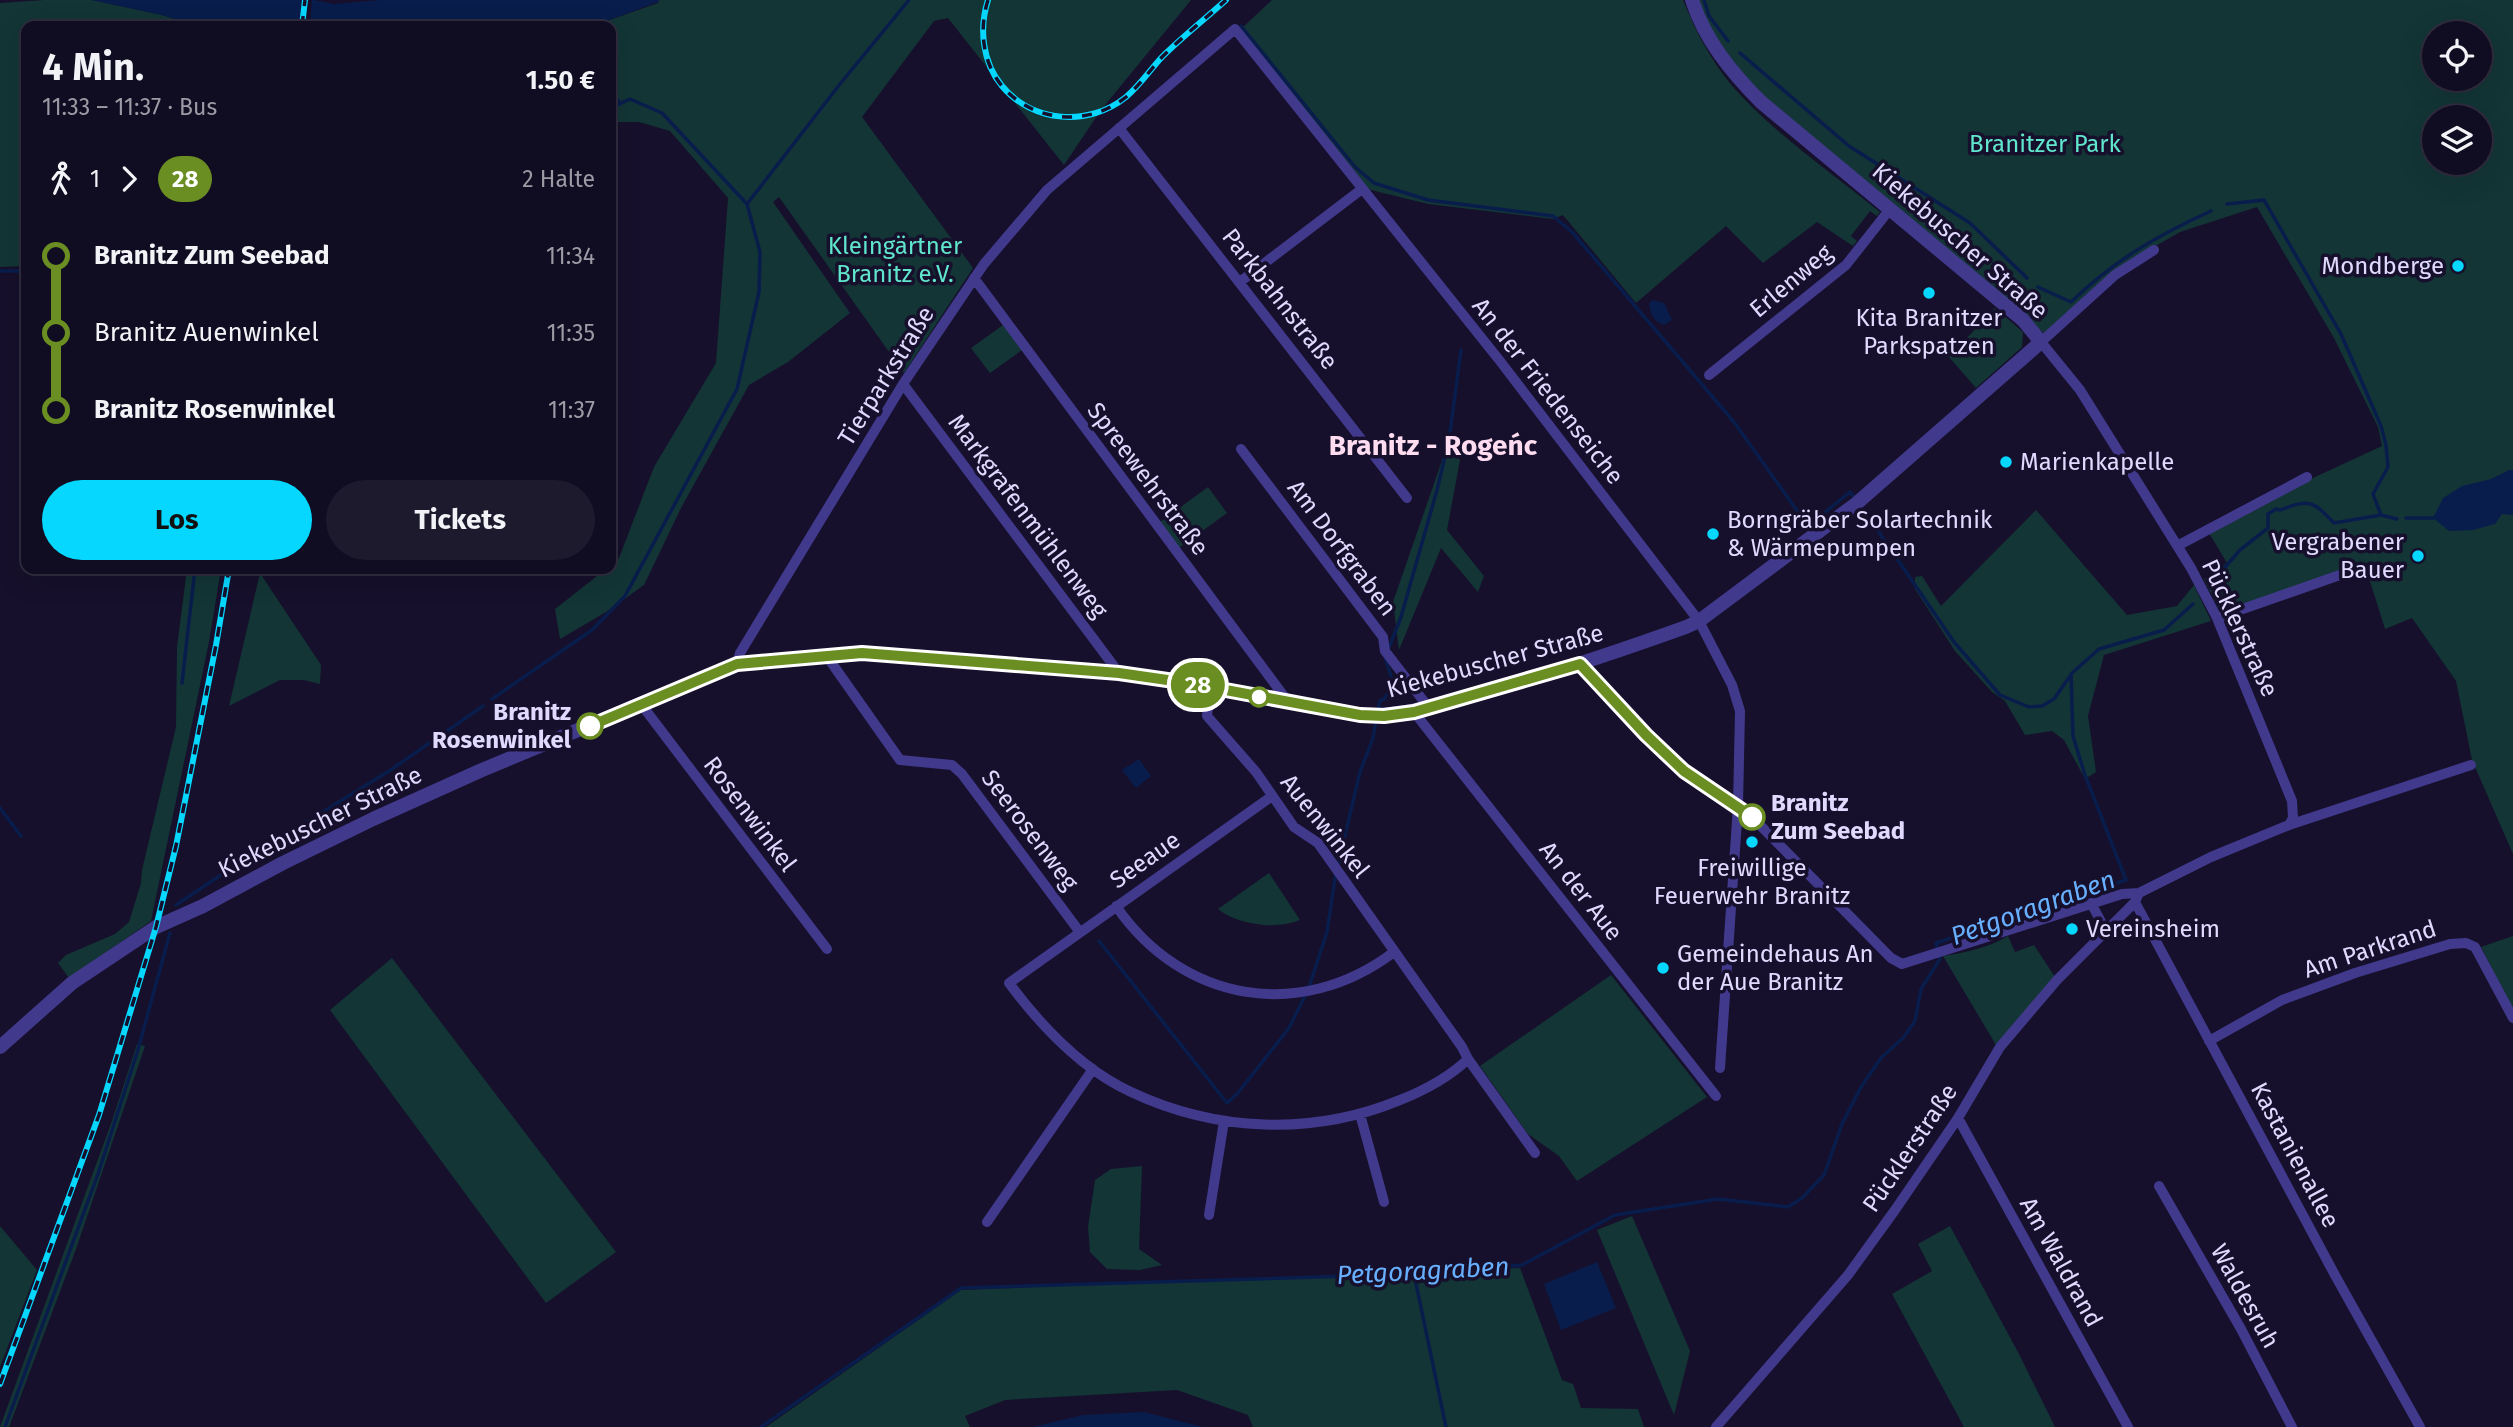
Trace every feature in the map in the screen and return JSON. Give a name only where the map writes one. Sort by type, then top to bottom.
[{"type":"street","name":"Kiekebuscher Straße","points":[[0,1047],[72,983],[156,927],[204,906],[373,818],[737,664],[862,653],[1119,673],[1360,715],[1384,716],[1421,710],[1580,664],[1699,621],[1857,503],[2041,342],[2023,320],[1747,88],[1711,41],[1699,21],[1692,0]]},
{"type":"street","name":"Tierparkstraße","points":[[737,664],[740,653],[904,384],[974,278],[1032,205],[1235,29]]},
{"type":"street","name":"An der Friedenseiche","points":[[1235,29],[1500,361],[1699,621],[1732,685],[1741,711],[1738,806],[1720,1068]]},
{"type":"street","name":"Parkbahnstraße","points":[[1119,128],[1241,281],[1407,498]]},
{"type":"street","points":[[1241,281],[1362,189]]},
{"type":"street","name":"Erlenweg","points":[[1709,375],[1846,265],[1890,209]]},
{"type":"street","points":[[2041,342],[2115,275],[2154,250]]},
{"type":"street","name":"Spreewehrstraße","points":[[974,278],[1290,703]]},
{"type":"street","name":"Pücklerstraße","points":[[2041,342],[2080,390],[2179,545],[2217,618],[2292,801],[2293,818],[2288,825]]},
{"type":"street","name":"Markgrafenmühlenweg","points":[[904,384],[1119,673]]},
{"type":"street","name":"Am Dorfgraben","points":[[1241,449],[1383,637],[1385,651],[1421,710]]},
{"type":"street","points":[[2179,545],[2307,477]]},
{"type":"street","points":[[2217,618],[2357,569]]},
{"type":"street","name":"Seerosenweg","points":[[826,655],[900,760],[952,765],[962,774],[1079,931]]},
{"type":"street","points":[[1580,664],[1646,735],[1684,771],[1738,806],[1774,838],[1891,958],[1902,964],[2122,894],[2137,897],[2159,882],[2211,857],[2288,825],[2471,765]]},
{"type":"street","name":"Auenwinkel","points":[[1210,687],[1207,716],[1256,772],[1294,827],[1318,843],[1535,1153]]},
{"type":"street","name":"Rosenwinkel","points":[[640,704],[827,948]]},
{"type":"street","name":"An der Aue","points":[[1421,710],[1716,1096]]},
{"type":"street","name":"Seeaue","points":[[1093,1069],[1048,1030],[1009,982],[1272,796]]},
{"type":"street","name":"Pücklerstraße","points":[[1716,1427],[1839,1286],[1958,1118],[2000,1047],[2057,980],[2137,897]]},
{"type":"street","name":"Kastanienallee","points":[[2137,897],[2209,1041],[2420,1427]]},
{"type":"street","points":[[2091,903],[2106,931]]},
{"type":"street","points":[[1116,906],[1145,942],[1173,964],[1192,975],[1242,993],[1266,996],[1306,991],[1342,982],[1394,952]]},
{"type":"street","name":"Am Parkrand","points":[[2209,1041],[2282,1000],[2368,969],[2450,944],[2466,943],[2481,953],[2513,1017]]},
{"type":"street","points":[[987,1222],[1093,1069],[1130,1092],[1167,1107],[1224,1121],[1263,1126],[1330,1122],[1360,1114],[1437,1083],[1468,1059]]},
{"type":"street","points":[[1360,1114],[1384,1202]]},
{"type":"street","name":"Am Waldrand","points":[[1958,1118],[2128,1427]]},
{"type":"street","points":[[1209,1215],[1224,1121]]},
{"type":"street","name":"Waldesruh","points":[[2159,1186],[2241,1329],[2292,1427]]},
{"type":"green space","points":[[92,0],[181,21],[21,21],[21,266],[0,267],[0,3]]},
{"type":"green space","name":"Kleingärtner Branitz e.V.","points":[[659,0],[1191,0],[1101,110],[1064,165],[948,18],[934,21],[862,117],[973,268],[904,373],[779,197],[773,202],[850,313],[788,362],[749,385],[681,508],[644,585],[606,612],[560,639],[555,609],[600,574],[616,574],[616,561],[654,467],[716,363],[728,198],[670,131],[639,122],[616,122],[616,21],[607,21],[658,3]]},
{"type":"green space","points":[[1272,0],[1683,0],[1705,46],[1734,88],[1786,137],[1880,212],[1877,216],[1870,211],[1851,236],[1857,241],[1853,246],[1817,222],[1763,263],[1726,226],[1636,303],[1563,215],[1553,219],[1428,204],[1367,189],[1241,29]]},
{"type":"green space","name":"Branitzer Park","points":[[1698,0],[2513,0],[2513,854],[2472,760],[2456,681],[2412,618],[2385,629],[2369,578],[2355,567],[2220,612],[2204,579],[2227,563],[2209,533],[2283,492],[2382,446],[2378,427],[2334,338],[2257,207],[2180,232],[2152,248],[2046,335],[1781,112],[1733,61],[1713,32]]},
{"type":"green space","points":[[1995,308],[2023,332],[2022,347],[1976,388],[1949,357]]},
{"type":"green space","points":[[1003,325],[1022,350],[990,373],[971,348]]},
{"type":"green space","points":[[1447,446],[1460,460],[1447,530],[1484,576],[1478,592],[1441,548],[1399,650],[1393,602]]},
{"type":"green space","points":[[1208,487],[1227,513],[1179,548],[1160,522]]},
{"type":"green space","points":[[2036,510],[2127,615],[2177,606],[2194,585],[2211,621],[2104,655],[2088,716],[2096,772],[2085,779],[2064,740],[2052,731],[2025,735],[2005,701],[1992,692],[1955,651],[1915,589],[1915,577],[1922,576],[1941,606]]},
{"type":"green space","points":[[186,574],[220,574],[209,642],[151,921],[69,978],[58,963],[66,955],[115,934],[129,922],[141,883],[176,727],[177,647]]},
{"type":"green space","points":[[261,574],[321,665],[320,684],[304,680],[280,680],[229,706]]},
{"type":"green space","points":[[1269,873],[1300,920],[1280,925],[1258,924],[1236,919],[1218,909]]},
{"type":"green space","points":[[2008,936],[2015,952],[2034,945],[2055,977],[1996,1045],[1943,956],[1977,949]]},
{"type":"green space","points":[[2513,936],[2513,1010],[2481,947]]},
{"type":"green space","points":[[392,958],[616,1252],[546,1303],[330,1010]]},
{"type":"green space","points":[[1611,975],[1707,1097],[1577,1181],[1559,1156],[1528,1134],[1480,1066]]},
{"type":"green space","points":[[137,1044],[145,1046],[76,1249],[9,1427],[0,1427],[112,1121]]},
{"type":"green space","points":[[1142,1166],[1139,1249],[1162,1265],[1140,1270],[1107,1269],[1090,1252],[1088,1227],[1095,1180],[1111,1169]]},
{"type":"green space","points":[[1632,1216],[1690,1351],[1674,1415],[1597,1230]]},
{"type":"green space","points":[[0,1226],[37,1270],[0,1367]]},
{"type":"green space","points":[[1950,1226],[2055,1427],[1964,1427],[1892,1294],[1932,1271],[1918,1244]]},
{"type":"green space","points":[[1520,1268],[1562,1380],[1573,1384],[1581,1408],[1638,1409],[1644,1427],[1253,1427],[1248,1415],[1177,1390],[1005,1400],[965,1416],[970,1427],[766,1427],[961,1290]]},
{"type":"water","points":[[92,0],[314,0],[334,4],[381,0],[659,0],[606,21],[181,21]]},
{"type":"water","points":[[1653,300],[1664,303],[1672,320],[1664,325],[1655,319],[1649,303]]},
{"type":"water","points":[[2513,470],[2513,515],[2502,514],[2495,524],[2473,530],[2449,531],[2433,518],[2443,498],[2462,486],[2491,479]]},
{"type":"water","points":[[1139,759],[1151,776],[1136,788],[1122,770]]},
{"type":"water","points":[[1597,1262],[1616,1308],[1561,1330],[1544,1284]]},
{"type":"water","points":[[1144,1412],[1203,1427],[1033,1427],[1083,1415]]},
{"type":"pier","points":[[302,0],[312,0],[310,21],[300,21]]},
{"type":"waterway","points":[[616,106],[630,99],[662,113],[747,204],[909,0]]},
{"type":"waterway","points":[[1704,0],[1709,16],[1728,41]]},
{"type":"waterway","points":[[1241,26],[1355,167],[1374,183],[1428,200],[1553,216],[1572,232],[1734,422],[1808,526],[1850,492],[1857,500]]},
{"type":"waterway","points":[[1740,53],[1849,146],[1970,223],[2027,278]]},
{"type":"waterway","points":[[616,98],[620,103]]},
{"type":"waterway","points":[[2227,204],[2264,200],[2341,334],[2381,426],[2386,445],[2388,467],[2373,494],[2381,515]]},
{"type":"waterway","points":[[492,699],[592,630],[625,596],[737,389],[759,292],[760,252],[747,204]]},
{"type":"waterway","points":[[2038,287],[2071,302],[2137,250],[2211,211]]},
{"type":"waterway","points":[[0,271],[21,271]]},
{"type":"waterway","points":[[1388,650],[1401,617],[1437,490],[1449,440],[1461,350]]},
{"type":"waterway","name":"Petgoragraben","points":[[2214,580],[2240,550],[2268,528],[2268,514],[2276,509],[2310,504],[2334,523],[2381,515],[2397,519]]},
{"type":"waterway","points":[[1861,506],[1954,642],[2000,695],[2029,707],[2042,706],[2054,699],[2070,676]]},
{"type":"waterway","name":"Petgoragraben","points":[[2406,518],[2433,518]]},
{"type":"waterway","points":[[182,683],[194,574]]},
{"type":"waterway","name":"Petgoragraben","points":[[761,1427],[961,1288],[1414,1274],[1522,1265],[1615,1215],[1718,1199],[1788,1207],[1802,1198],[1824,1175],[1842,1124],[1861,1087],[1881,1058],[1904,1037],[1915,1021],[1921,989],[1940,959],[1936,943],[2126,880],[2085,775],[2073,736],[2071,674],[2099,649],[2164,630],[2193,604]]},
{"type":"waterway","points":[[1377,712],[1380,701],[1385,698],[1393,683],[1385,657]]},
{"type":"waterway","points":[[273,843],[392,769],[483,706]]},
{"type":"waterway","points":[[1338,865],[1360,772],[1373,738],[1376,720]]},
{"type":"waterway","points":[[0,808],[21,836]]},
{"type":"waterway","points":[[176,905],[261,848]]},
{"type":"waterway","points":[[1309,987],[1327,932],[1336,872]]},
{"type":"waterway","points":[[5,1427],[98,1174],[137,1053],[170,933]]},
{"type":"waterway","points":[[1099,941],[1227,1103],[1289,1028],[1306,994]]},
{"type":"waterway","points":[[1414,1274],[1446,1427]]},
{"type":"railway","points":[[303,21],[305,0]]},
{"type":"railway","points":[[988,0],[983,33],[986,56],[995,77],[1029,108],[1062,117],[1095,113],[1126,97],[1170,50],[1226,0]]},
{"type":"railway","points":[[0,1384],[99,1115],[156,927],[176,846],[228,574]]},
{"type":"bus line","name":"28","points":[[590,726],[737,664],[826,655],[862,653],[1119,673],[1360,715],[1384,716],[1414,712],[1580,664],[1646,735],[1684,771],[1752,817]]},
{"type":"place","name":"Mondberge","points":[[2458,266]]},
{"type":"place","name":"Kita Branitzer Parkspatzen","points":[[1929,293]]},
{"type":"place","name":"Marienkapelle","points":[[2006,462]]},
{"type":"place","name":"Borngräber Solartechnik & Wärmepumpen","points":[[1713,534]]},
{"type":"place","name":"Vergrabener Bauer","points":[[2418,556]]},
{"type":"place","name":"Branitz Rosenwinkel","points":[[590,726]]},
{"type":"place","name":"Branitz Zum Seebad","points":[[1752,817]]},
{"type":"place","name":"Freiwillige Feuerwehr Branitz","points":[[1752,842]]},
{"type":"place","name":"Vereinsheim","points":[[2072,929]]},
{"type":"place","name":"Gemeindehaus An der Aue Branitz","points":[[1663,968]]},
{"type":"district","name":"Branitz - Rogeńc","points":[[1433,445]]}]
